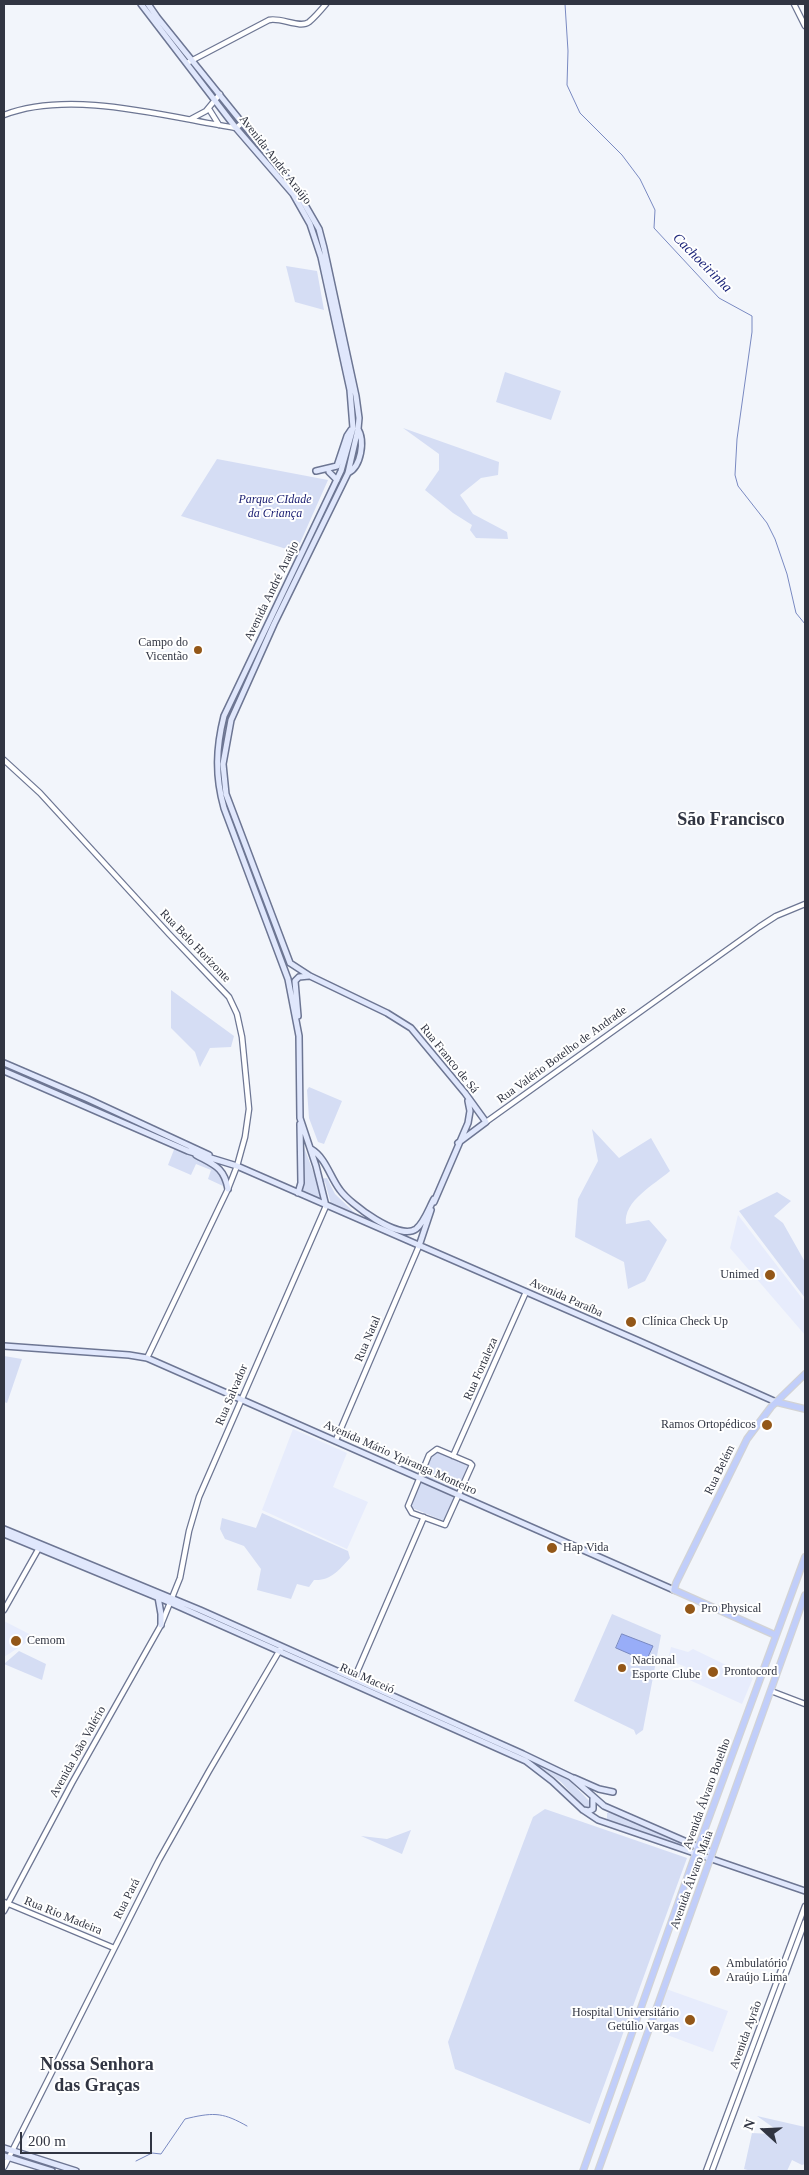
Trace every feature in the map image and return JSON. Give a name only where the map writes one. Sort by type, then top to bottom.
[{"type":"main road","name":"Avenida André Araújo","points":[[141,4],[189,62],[220,94],[298,192],[319,229],[345,338],[358,409],[356,428],[341,471],[224,716],[218,750],[218,778],[224,808],[288,979],[298,1028],[300,1118],[311,1149],[326,1206]]},
{"type":"main road","name":"Avenida André Araújo","points":[[148,4],[236,128],[292,194],[306,216],[315,237],[350,390],[356,428],[362,439],[356,464],[352,471],[348,473],[237,704],[224,750],[223,778],[226,794],[287,958]]},
{"type":"main road","points":[[337,466],[347,436],[356,428]]},
{"type":"main road","points":[[316,470],[337,466]]},
{"type":"main road","points":[[337,466],[341,471]]},
{"type":"main road","points":[[329,472],[337,480]]},
{"type":"main road","name":"Rua Franco de Sá","points":[[287,958],[294,967],[387,1013],[411,1028],[465,1093],[486,1122]]},
{"type":"main road","points":[[298,1028],[295,981],[302,976],[310,976]]},
{"type":"main road","points":[[4,1063],[183,1142],[216,1159]]},
{"type":"main road","points":[[4,1071],[188,1151],[220,1170],[226,1177],[228,1189]]},
{"type":"main road","points":[[44,1093],[51,1092]]},
{"type":"main road","points":[[458,1143],[470,1116],[470,1105],[465,1093]]},
{"type":"main road","points":[[66,1098],[70,1105]]},
{"type":"main road","points":[[298,1193],[301,1183],[300,1118]]},
{"type":"main road","name":"Rua Valério Botelho de Andrade","points":[[419,1246],[434,1199],[458,1143],[486,1122]]},
{"type":"main road","points":[[311,1149],[320,1156],[336,1185],[352,1204],[366,1214],[391,1226],[407,1232],[415,1229],[434,1199]]},
{"type":"main road","points":[[188,1151],[216,1159]]},
{"type":"main road","name":"Avenida Paraíba","points":[[216,1159],[237,1166],[776,1402],[805,1409]]},
{"type":"main road","name":"Avenida Mário Ypiranga Monteiro","points":[[4,1346],[147,1358],[775,1635]]},
{"type":"main road","name":"Rua Belém","points":[[674,1590],[740,1451],[754,1429],[776,1402],[805,1374]]},
{"type":"main road","name":"Rua Maceió","points":[[4,1529],[281,1649],[526,1761],[552,1781],[582,1810],[598,1820],[696,1854],[711,1856]]},
{"type":"main road","name":"Rua Maceió","points":[[4,1534],[172,1601]]},
{"type":"main road","name":"Avenida Álvaro Botelho","points":[[583,2171],[698,1847],[805,1557]]},
{"type":"main road","name":"Avenida Álvaro Maia","points":[[598,2171],[805,1595]]},
{"type":"main road","points":[[158,1597],[161,1625]]},
{"type":"main road","name":"Rua Maceió","points":[[281,1649],[354,1679],[571,1777],[592,1798],[604,1806],[698,1847],[711,1856]]},
{"type":"main road","points":[[571,1777],[613,1792]]},
{"type":"main road","points":[[582,1810],[589,1812],[594,1809],[595,1804],[592,1798]]},
{"type":"main road","points":[[711,1856],[805,1891]]},
{"type":"main road","points":[[4,2148],[76,2171]]},
{"type":"main road","points":[[6,2156],[52,2171]]},
{"type":"street","points":[[189,62],[269,20],[283,20],[301,25],[307,23],[326,4]]},
{"type":"street","points":[[794,4],[805,26]]},
{"type":"street","points":[[190,120],[208,109],[220,94]]},
{"type":"street","points":[[4,116],[15,111],[39,107],[79,106],[115,108],[236,128],[242,123]]},
{"type":"street","points":[[208,109],[220,125]]},
{"type":"street","name":"Rua Belo Horizonte","points":[[4,760],[40,793],[229,997],[238,1014],[249,1109],[237,1166],[228,1189],[147,1358]]},
{"type":"street","name":"Rua Valério Botelho de Andrade","points":[[486,1122],[768,921],[805,904]]},
{"type":"street","name":"Rua Salvador","points":[[172,1601],[180,1578],[189,1531],[199,1497],[326,1206]]},
{"type":"street","name":"Rua Natal","points":[[336,1440],[419,1246]]},
{"type":"street","name":"Rua Fortaleza","points":[[454,1456],[526,1292]]},
{"type":"street","points":[[437,1449],[470,1463],[472,1466],[445,1525],[410,1511],[408,1506],[420,1478],[431,1452],[437,1449]]},
{"type":"street","points":[[354,1679],[424,1517]]},
{"type":"street","points":[[4,1610],[39,1548]]},
{"type":"street","name":"Avenida João Valério","points":[[4,1911],[6,1903],[161,1625],[172,1601]]},
{"type":"street","name":"Rua Pará","points":[[4,2168],[6,2156],[12,2150],[188,1806],[281,1649]]},
{"type":"street","points":[[771,1691],[805,1704]]},
{"type":"street","name":"Rua Rio Madeira","points":[[6,1903],[114,1948]]},
{"type":"street","name":"Avenida Ayrão","points":[[706,2171],[805,1906]]},
{"type":"street","name":"Avenida Ayrão","points":[[712,2171],[805,1922]]},
{"type":"street","points":[[716,2160],[717,2171]]},
{"type":"shaded area","name":"Unimed","points":[[738,1215],[805,1302],[805,1335],[730,1248]]},
{"type":"shaded area","points":[[293,1429],[347,1453],[333,1487],[368,1502],[347,1549],[262,1510]]},
{"type":"shaded area","name":"Cemom","points":[[4,1621],[35,1637],[4,1657]]},
{"type":"shaded area","name":"Prontocord","points":[[671,1647],[688,1652],[693,1649],[753,1678],[742,1704],[683,1677],[686,1667],[668,1660]]},
{"type":"shaded area","name":"Hospital Universitário Getúlio Vargas","points":[[666,1989],[728,2011],[713,2052],[651,2029]]},
{"type":"green space","points":[[286,266],[317,271],[324,310],[295,302]]},
{"type":"green space","points":[[505,372],[561,391],[551,420],[496,402]]},
{"type":"green space","points":[[403,428],[499,462],[498,475],[481,478],[460,495],[473,514],[507,532],[508,539],[476,538],[470,530],[472,525],[453,513],[425,490],[439,470],[439,454]]},
{"type":"green space","name":"Parque CIdade da Criança","points":[[217,459],[328,480],[296,552],[181,516]]},
{"type":"green space","points":[[171,990],[234,1036],[231,1047],[210,1048],[200,1067],[195,1052],[171,1028]]},
{"type":"green space","points":[[309,1087],[342,1101],[324,1144],[318,1142],[309,1118],[307,1090]]},
{"type":"green space","points":[[592,1129],[619,1158],[651,1138],[670,1171],[634,1201],[626,1216],[626,1224],[649,1220],[667,1240],[645,1281],[628,1289],[624,1262],[575,1237],[578,1199],[598,1161]]},
{"type":"green space","points":[[302,1142],[316,1179],[327,1178],[335,1194],[359,1217],[331,1204],[325,1182],[317,1183],[319,1199],[303,1193]]},
{"type":"green space","points":[[175,1147],[219,1169],[226,1179],[223,1186],[208,1179],[211,1170],[196,1164],[191,1175],[168,1165]]},
{"type":"green space","points":[[777,1192],[791,1201],[774,1216],[783,1223],[805,1262],[805,1298],[739,1211]]},
{"type":"green space","points":[[4,1356],[22,1359],[7,1403],[4,1402]]},
{"type":"green space","points":[[434,1451],[468,1465],[444,1521],[410,1507]]},
{"type":"green space","points":[[262,1513],[348,1551],[350,1558],[330,1577],[314,1580],[309,1587],[297,1584],[291,1599],[257,1590],[261,1569],[244,1546],[225,1539],[220,1529],[222,1518],[256,1528]]},
{"type":"green space","name":"Nacional Esporte Clube","points":[[612,1614],[661,1635],[643,1730],[636,1735],[634,1730],[574,1701]]},
{"type":"green space","points":[[19,1651],[46,1664],[42,1680],[4,1664]]},
{"type":"green space","points":[[529,1759],[569,1780],[591,1803],[590,1808],[584,1807],[561,1782]]},
{"type":"green space","points":[[545,1809],[687,1858],[590,2124],[455,2069],[448,2042],[533,1817]]},
{"type":"green space","points":[[610,1812],[695,1848],[695,1850],[607,1820],[607,1813]]},
{"type":"green space","points":[[411,1830],[402,1854],[361,1836],[387,1839]]},
{"type":"green space","points":[[757,2116],[805,2127],[805,2164],[802,2165],[792,2160],[787,2171],[751,2171],[744,2169],[752,2133],[771,2134],[774,2128]]},
{"type":"water","points":[[622,1634],[653,1646],[646,1661],[616,1648]]},
{"type":"waterway","name":"Cachoeirinha","points":[[565,4],[568,51],[567,85],[580,113],[622,155],[640,179],[655,210],[654,228],[719,298],[752,316],[752,332],[737,439],[735,475],[738,486],[767,523],[775,539],[787,574],[796,613],[805,624]]},
{"type":"waterway","points":[[136,2161],[152,2153],[161,2154],[185,2119],[213,2114],[232,2118],[247,2126]]},
{"type":"place","name":"Campo do Vicentão","points":[[198,650]]},
{"type":"place","name":"Unimed","points":[[770,1275]]},
{"type":"place","name":"Clínica Check Up","points":[[631,1322]]},
{"type":"place","name":"Ramos Ortopédicos","points":[[767,1425]]},
{"type":"place","name":"Hap Vida","points":[[552,1548]]},
{"type":"place","name":"Pro Physical","points":[[690,1609]]},
{"type":"place","name":"Cemom","points":[[16,1641]]},
{"type":"place","name":"Nacional Esporte Clube","points":[[622,1668]]},
{"type":"place","name":"Prontocord","points":[[713,1672]]},
{"type":"place","name":"Ambulatório Araújo Lima","points":[[715,1971]]},
{"type":"place","name":"Hospital Universitário Getúlio Vargas","points":[[690,2020]]},
{"type":"district","name":"São Francisco","points":[[731,820]]},
{"type":"district","name":"Nossa Senhora das Graças","points":[[97,2075]]}]
